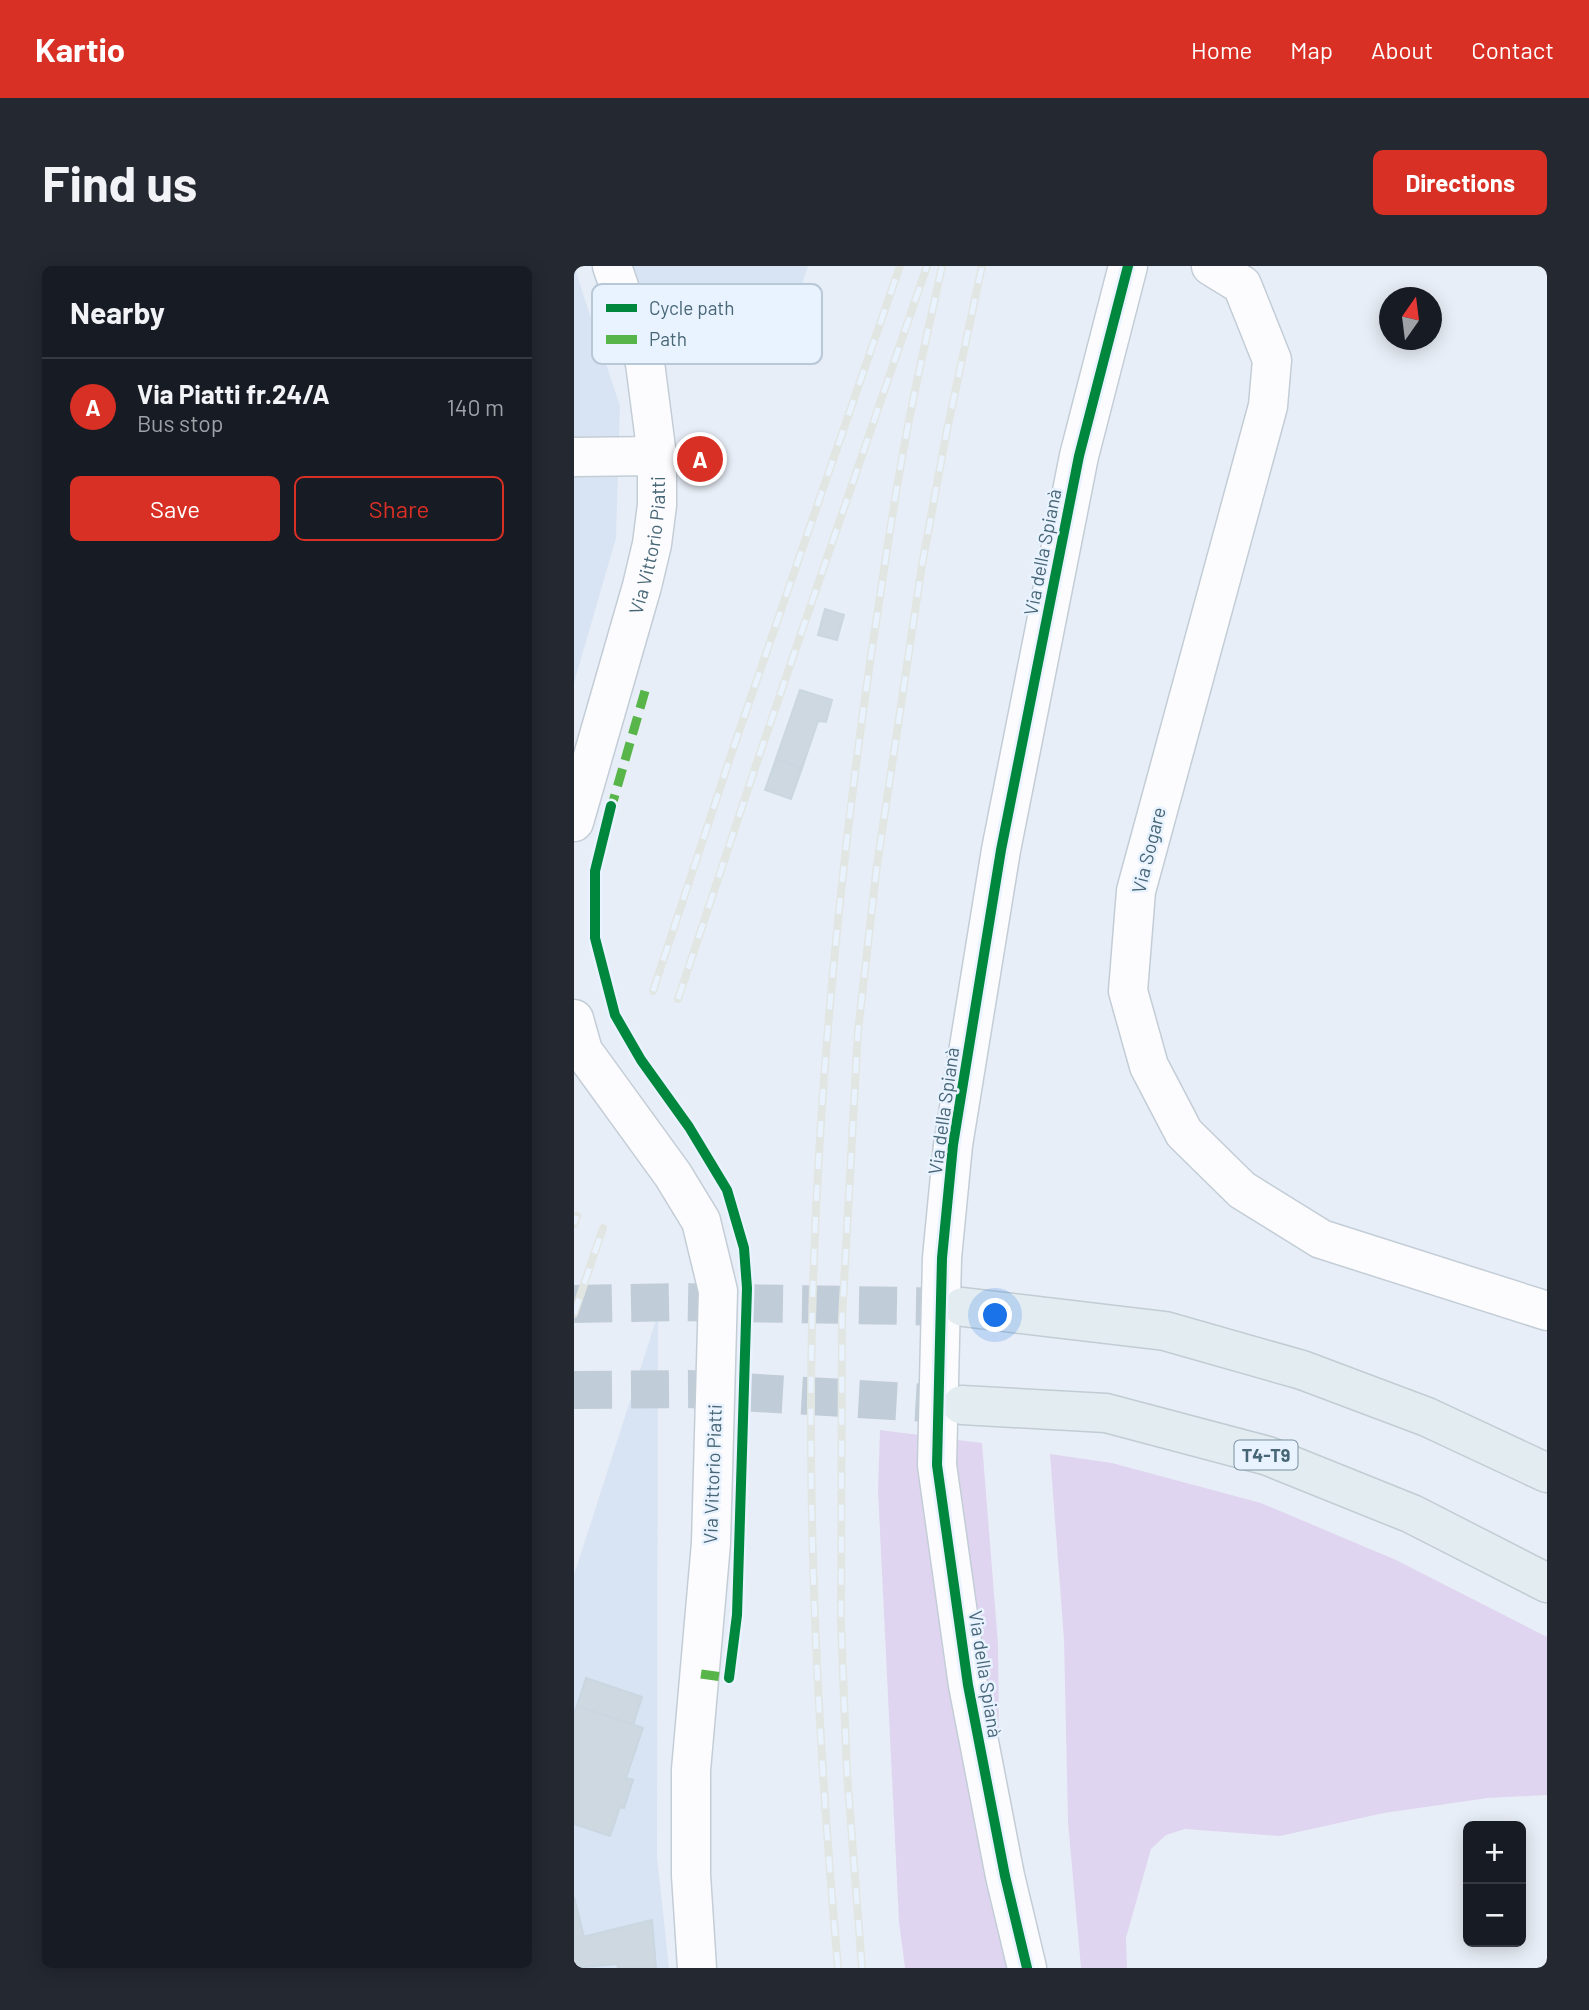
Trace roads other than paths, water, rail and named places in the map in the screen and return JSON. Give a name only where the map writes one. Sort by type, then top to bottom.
[{"type":"highway","points":[[962,1307],[1165,1331],[1240,1352],[1302,1370],[1427,1417],[1547,1473]]},
{"type":"highway","name":"T4-T9","points":[[962,1405],[1106,1413],[1268,1456],[1412,1514],[1547,1583]]},
{"type":"street","name":"Via Vittorio Piatti","points":[[612,266],[618,284]]},
{"type":"street","name":"Via della Spianà","points":[[1027,1968],[1005,1875],[968,1685],[937,1465],[942,1258],[953,1145],[1001,850],[1079,456],[1128,266]]},
{"type":"street","name":"Via Sogare","points":[[1211,266],[1242,285],[1272,360],[1268,407],[1136,891],[1128,991],[1149,1066],[1184,1133],[1242,1190],[1321,1239],[1547,1311]]},
{"type":"street","name":"Via Vittorio Piatti","points":[[574,822],[652,544],[657,505],[657,456],[645,364]]},
{"type":"street","points":[[574,457],[657,456]]},
{"type":"street","name":"Via Vittorio Piatti","points":[[577,1042],[673,1175],[701,1221],[718,1291],[711,1543],[691,1770],[691,1875],[697,1968]]},
{"type":"tunnel","points":[[574,1304],[676,1302],[963,1307]]},
{"type":"tunnel","points":[[574,1390],[689,1389],[962,1405]]},
{"type":"railway","points":[[653,991],[732,752],[900,266]]},
{"type":"railway","points":[[678,999],[927,266]]},
{"type":"railway","points":[[838,1968],[820,1727],[811,1484],[812,1323],[824,1072],[849,822],[871,655],[903,455],[942,266]]},
{"type":"railway","points":[[862,1968],[847,1773],[841,1623],[842,1319],[858,1031],[877,865],[922,565],[982,266]]},
{"type":"railway","points":[[574,1224],[577,1216]]},
{"type":"railway","points":[[574,1314],[603,1228]]},
{"type":"place","name":"Via Piatti fr.24/A","points":[[700,459]]}]
